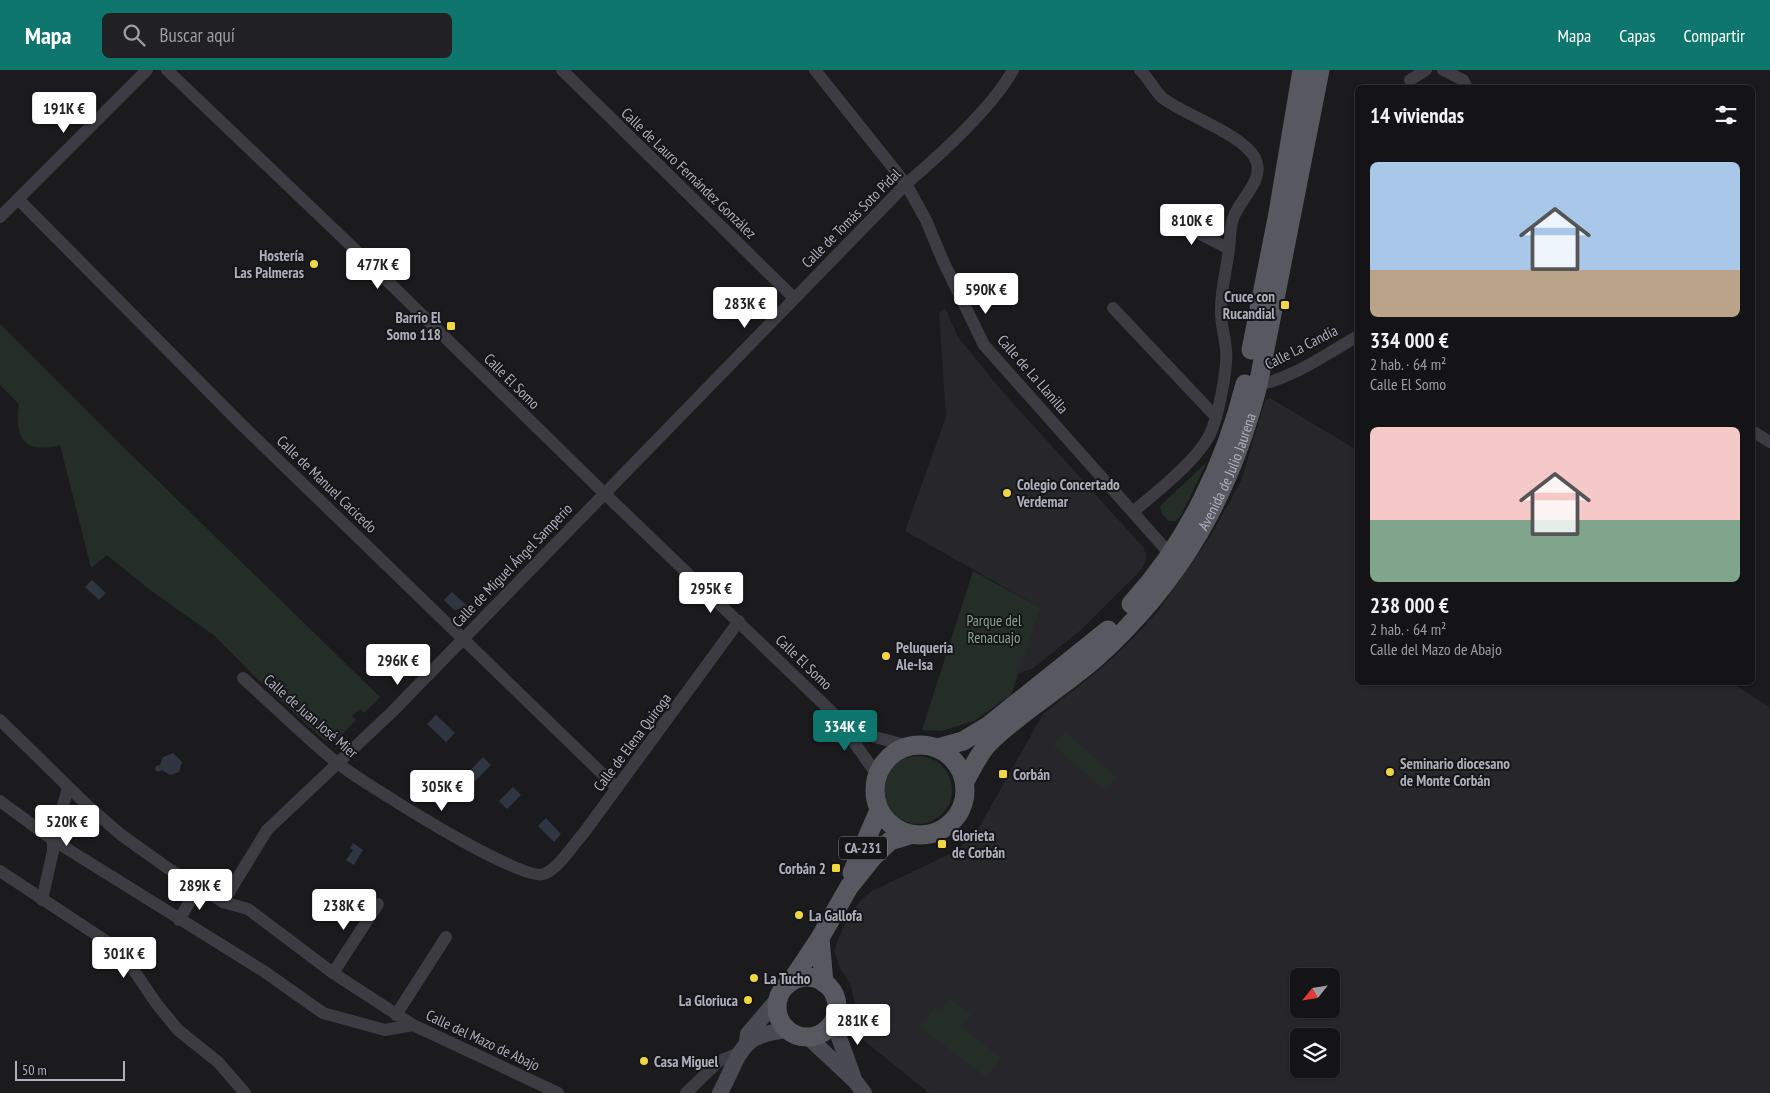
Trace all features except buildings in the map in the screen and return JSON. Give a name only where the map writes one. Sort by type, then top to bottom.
[{"type":"main road","name":"Avenida de Julio Jaurena","points":[[938,748],[963,741],[988,726],[1107,630],[1144,590],[1170,554],[1202,503],[1229,438],[1244,386],[1278,213],[1302,70]]},
{"type":"main road","name":"Avenida de Julio Jaurena","points":[[964,782],[988,744],[1095,658],[1129,626],[1162,589],[1213,509],[1244,435],[1258,385],[1320,70]]},
{"type":"main road","points":[[924,744],[938,748],[950,756],[959,768],[964,782],[963,804],[951,823],[935,832],[910,835],[889,822],[879,810],[874,787],[877,775],[884,762],[895,752],[909,746],[924,744]]},
{"type":"main road","name":"CA-231","points":[[849,887],[852,873],[879,810]]},
{"type":"main road","name":"CA-231","points":[[778,999],[785,985],[792,980],[820,938],[849,887],[873,857],[890,841],[910,835]]},
{"type":"main road","points":[[820,938],[824,983]]},
{"type":"main road","points":[[792,980],[813,978],[824,983],[832,991],[837,1006],[833,1021],[823,1033],[808,1037]]},
{"type":"main road","points":[[778,999],[781,1021],[789,1030]]},
{"type":"main road","points":[[720,1093],[748,1034],[778,999]]},
{"type":"main road","points":[[833,1021],[860,1087]]},
{"type":"main road","points":[[743,1047],[767,1032],[789,1030],[808,1037],[860,1087]]},
{"type":"street","points":[[0,217],[146,70]]},
{"type":"street","name":"Calle El Somo","points":[[167,70],[365,259],[605,494],[835,715],[877,775]]},
{"type":"street","name":"Calle de Lauro Fernández González","points":[[562,70],[794,298]]},
{"type":"street","name":"Calle de La Llanilla","points":[[815,70],[906,184],[926,220],[943,261],[984,345],[1170,554]]},
{"type":"street","name":"Calle de Tomás Soto Pidal","points":[[605,494],[906,184],[932,162],[996,95],[1013,70]]},
{"type":"street","points":[[1133,512],[1164,486],[1200,449],[1209,435],[1216,417],[1227,352],[1220,310],[1232,223],[1236,211],[1258,176],[1256,160],[1241,143],[1162,98],[1150,79],[1140,70]]},
{"type":"street","points":[[1410,80],[1426,70]]},
{"type":"street","points":[[1444,70],[1463,80],[1466,85]]},
{"type":"street","name":"Calle de Manuel Cacicedo","points":[[18,200],[241,424],[464,638],[600,774],[617,788]]},
{"type":"street","points":[[1168,217],[1229,249]]},
{"type":"street","points":[[1113,308],[1216,417]]},
{"type":"street","name":"Calle La Candía","points":[[1258,385],[1271,382],[1307,365],[1355,338]]},
{"type":"street","points":[[1755,434],[1770,442]]},
{"type":"street","name":"Calle de Miguel Ángel Samperio","points":[[223,902],[267,830],[392,712],[605,494]]},
{"type":"street","name":"Calle de Elena Quiroga","points":[[543,875],[554,866],[583,834],[739,621]]},
{"type":"street","name":"Calle de Juan José Mier","points":[[243,678],[338,763],[502,863],[533,875],[543,875]]},
{"type":"street","name":"Calle El Somo","points":[[835,715],[871,736],[909,746]]},
{"type":"street","name":"Calle del Mazo de Abajo","points":[[0,720],[68,788],[120,834],[198,887],[223,902],[248,909],[333,973],[413,1025],[558,1093]]},
{"type":"street","points":[[42,900],[53,851],[53,840],[68,788]]},
{"type":"street","points":[[0,801],[53,840],[265,972],[323,1013],[385,1030],[413,1025]]},
{"type":"street","points":[[0,871],[115,947],[129,962],[156,1003],[178,1030],[218,1062],[245,1093]]},
{"type":"street","points":[[179,920],[198,887]]},
{"type":"street","points":[[333,973],[378,904]]},
{"type":"street","points":[[396,1015],[446,937]]},
{"type":"street","points":[[686,1093],[718,1061],[743,1047]]},
{"type":"shaded area","name":"Colegio Concertado Verdemar","points":[[945,308],[958,337],[1001,390],[1143,547],[1146,554],[1146,561],[1140,571],[1081,630],[1032,669],[1017,674],[1041,608],[905,531],[946,417],[939,312]]},
{"type":"shaded area","name":"Seminario diocesano de Monte Corbán","points":[[1270,398],[1355,449],[1355,685],[1734,685],[1770,707],[1770,1093],[929,1093],[852,1031],[855,1020],[851,986],[840,968],[834,950],[846,921],[861,900],[872,891],[958,850],[978,829],[1043,714],[1099,670],[1132,640],[1159,610],[1210,537],[1241,481],[1265,401]]},
{"type":"shaded area","points":[[92,580],[106,593],[99,600],[85,587]]},
{"type":"shaded area","points":[[452,592],[468,607],[454,610],[444,600]]},
{"type":"shaded area","points":[[436,715],[455,733],[446,742],[427,724]]},
{"type":"shaded area","points":[[173,753],[182,762],[179,772],[170,775],[162,770],[158,772],[155,770],[156,766],[160,765],[163,757]]},
{"type":"shaded area","points":[[483,757],[491,765],[474,782],[466,775]]},
{"type":"shaded area","points":[[513,787],[521,795],[507,809],[499,801]]},
{"type":"shaded area","points":[[546,818],[561,834],[554,842],[538,826]]},
{"type":"shaded area","points":[[353,843],[363,850],[354,865],[346,860],[353,850],[350,848]]},
{"type":"green space","points":[[0,324],[117,441],[380,697],[364,713],[360,709],[352,716],[356,720],[335,742],[325,741],[254,676],[215,636],[150,590],[107,555],[91,568],[60,445],[38,447],[24,441],[18,426],[19,404],[0,385]]},
{"type":"green space","points":[[1207,462],[1181,516],[1176,521],[1169,521],[1162,514],[1160,506]]},
{"type":"green space","name":"Parque del Renacuajo","points":[[973,571],[1041,608],[1011,695],[974,721],[941,731],[922,730]]},
{"type":"green space","points":[[1065,731],[1117,778],[1105,791],[1053,745]]},
{"type":"green space","name":"Glorieta de Corbán","points":[[911,756],[925,756],[937,761],[947,771],[952,783],[952,797],[947,809],[937,819],[925,824],[911,824],[899,819],[889,809],[884,797],[884,783],[889,771],[899,761]]},
{"type":"green space","points":[[950,998],[971,1014],[962,1027],[1001,1058],[986,1077],[919,1027],[935,1007],[940,1010]]},
{"type":"place","name":"Hostería Las Palmeras","points":[[314,264]]},
{"type":"place","name":"Cruce con Rucandial","points":[[1285,305]]},
{"type":"place","name":"Barrio El Somo 118","points":[[451,326]]},
{"type":"place","name":"Colegio Concertado Verdemar","points":[[1007,493]]},
{"type":"place","name":"Peluqueria Ale-Isa","points":[[886,656]]},
{"type":"place","name":"Seminario diocesano de Monte Corbán","points":[[1390,772]]},
{"type":"place","name":"Corbán","points":[[1003,774]]},
{"type":"place","name":"Glorieta de Corbán","points":[[942,844]]},
{"type":"place","name":"Corbán 2","points":[[836,868]]},
{"type":"place","name":"La Gallofa","points":[[799,915]]},
{"type":"place","name":"La Tucho","points":[[754,978]]},
{"type":"place","name":"La Gloriuca","points":[[748,1000]]},
{"type":"place","name":"Casa Miguel","points":[[644,1061]]}]
